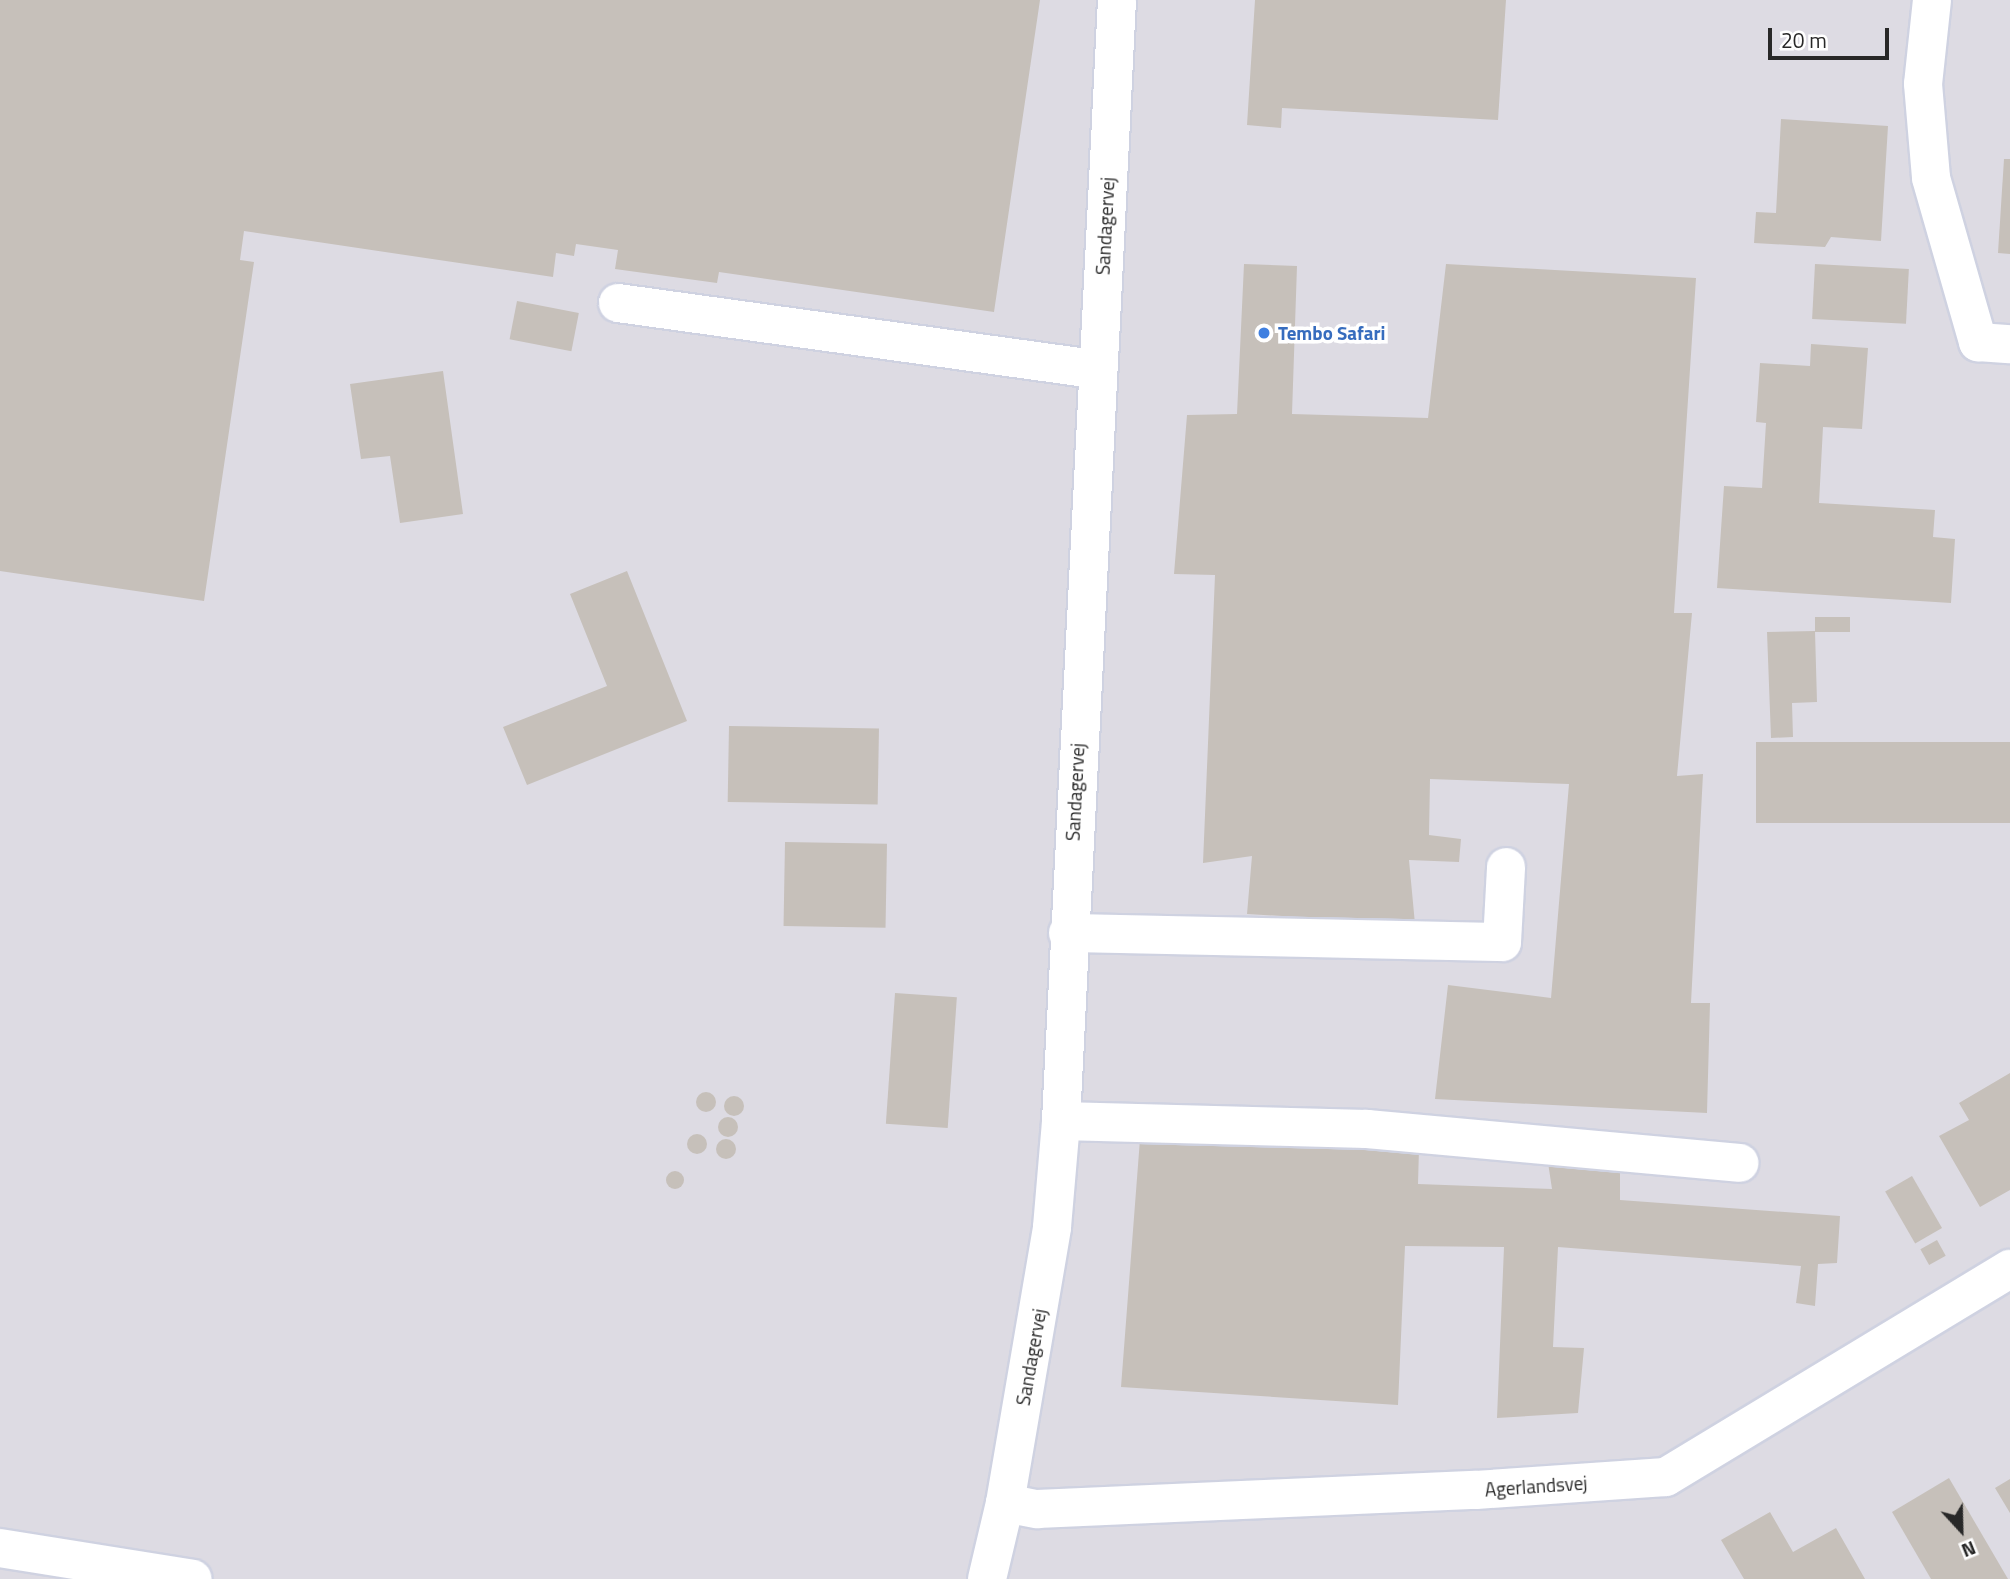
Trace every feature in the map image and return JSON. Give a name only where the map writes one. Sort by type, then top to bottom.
[{"type":"street","name":"Sandagervej","points":[[987,1579],[1005,1503],[1052,1227],[1060,1121],[1117,0]]},
{"type":"street","points":[[1932,0],[1923,84],[1931,178],[1978,342],[2010,344]]},
{"type":"street","points":[[618,303],[1098,370]]},
{"type":"street","points":[[1068,933],[1502,942],[1506,867]]},
{"type":"street","points":[[1060,1121],[1367,1129],[1739,1163]]},
{"type":"street","name":"Agerlandsvej","points":[[1005,1503],[1037,1508],[1079,1507],[1476,1490],[1666,1477],[2010,1269]]},
{"type":"street","points":[[0,1548],[193,1579]]},
{"type":"shaded area","points":[[0,0],[2010,0],[2010,1579],[0,1579]]},
{"type":"building","points":[[0,0],[1040,0],[994,312],[719,272],[717,283],[615,269],[618,250],[576,244],[574,256],[556,253],[553,277],[244,231],[240,260],[254,262],[204,601],[0,571]]},
{"type":"building","points":[[1255,0],[1506,0],[1498,120],[1282,108],[1281,128],[1247,125]]},
{"type":"building","points":[[1781,119],[1888,126],[1881,241],[1831,237],[1825,247],[1754,243],[1756,212],[1776,213]]},
{"type":"building","points":[[2004,159],[2010,159],[2010,254],[1998,253]]},
{"type":"building","points":[[1244,264],[1297,266],[1292,414],[1428,418],[1446,264],[1696,278],[1674,613],[1692,613],[1677,776],[1703,774],[1691,1003],[1710,1003],[1707,1113],[1435,1099],[1448,985],[1551,998],[1569,784],[1430,779],[1429,835],[1461,839],[1459,862],[1409,860],[1415,924],[1247,914],[1252,856],[1203,863],[1215,575],[1174,574],[1187,415],[1237,414]]},
{"type":"building","points":[[1815,264],[1909,269],[1906,324],[1812,319]]},
{"type":"building","points":[[517,301],[579,313],[571,351],[510,339]]},
{"type":"building","points":[[1811,344],[1868,348],[1862,429],[1823,427],[1819,503],[1935,510],[1933,537],[1955,539],[1951,603],[1717,588],[1724,486],[1762,488],[1766,423],[1756,422],[1760,363],[1810,366]]},
{"type":"building","points":[[443,371],[463,514],[400,523],[390,456],[361,459],[350,384]]},
{"type":"building","points":[[627,571],[687,721],[527,785],[503,727],[607,686],[570,594]]},
{"type":"building","points":[[1815,617],[1850,617],[1850,632],[1815,632]]},
{"type":"building","points":[[1815,631],[1817,702],[1792,703],[1793,737],[1771,738],[1767,632]]},
{"type":"building","points":[[729,726],[879,729],[878,805],[728,802]]},
{"type":"building","points":[[1756,742],[2010,742],[2010,823],[1756,823]]},
{"type":"building","points":[[785,842],[887,844],[886,928],[784,926]]},
{"type":"building","points":[[895,993],[957,997],[948,1128],[886,1124]]},
{"type":"building","points":[[2010,1073],[2010,1190],[1980,1207],[1939,1136],[1969,1120],[1959,1103]]},
{"type":"building","points":[[706,1092],[713,1095],[716,1102],[713,1109],[706,1112],[699,1109],[696,1102],[699,1095]]},
{"type":"building","points":[[734,1096],[741,1099],[744,1106],[741,1113],[734,1116],[727,1113],[724,1106],[727,1099]]},
{"type":"building","points":[[728,1117],[735,1120],[738,1127],[735,1134],[728,1137],[721,1134],[718,1127],[721,1120]]},
{"type":"building","points":[[697,1134],[704,1137],[707,1144],[704,1151],[697,1154],[690,1151],[687,1144],[690,1137]]},
{"type":"building","points":[[726,1139],[733,1142],[736,1149],[733,1156],[726,1159],[719,1156],[716,1149],[719,1142]]},
{"type":"building","points":[[1140,1139],[1419,1149],[1418,1184],[1552,1189],[1547,1156],[1620,1163],[1620,1200],[1840,1216],[1837,1263],[1818,1264],[1815,1306],[1796,1303],[1801,1266],[1558,1247],[1553,1347],[1584,1348],[1578,1413],[1497,1418],[1504,1247],[1405,1246],[1398,1405],[1121,1387]]},
{"type":"building","points":[[671,1171],[679,1171],[684,1180],[682,1187],[671,1189],[666,1184],[666,1176]]},
{"type":"building","points":[[1912,1176],[1942,1228],[1915,1243],[1885,1192]]},
{"type":"building","points":[[1937,1240],[1946,1256],[1929,1265],[1920,1249]]},
{"type":"building","points":[[1949,1478],[2008,1579],[1931,1579],[1892,1512]]},
{"type":"building","points":[[2010,1479],[2010,1513],[1995,1488]]},
{"type":"building","points":[[1770,1512],[1793,1552],[1836,1528],[1865,1579],[1744,1579],[1721,1540]]},
{"type":"place","name":"Tembo Safari","points":[[1264,333]]}]
